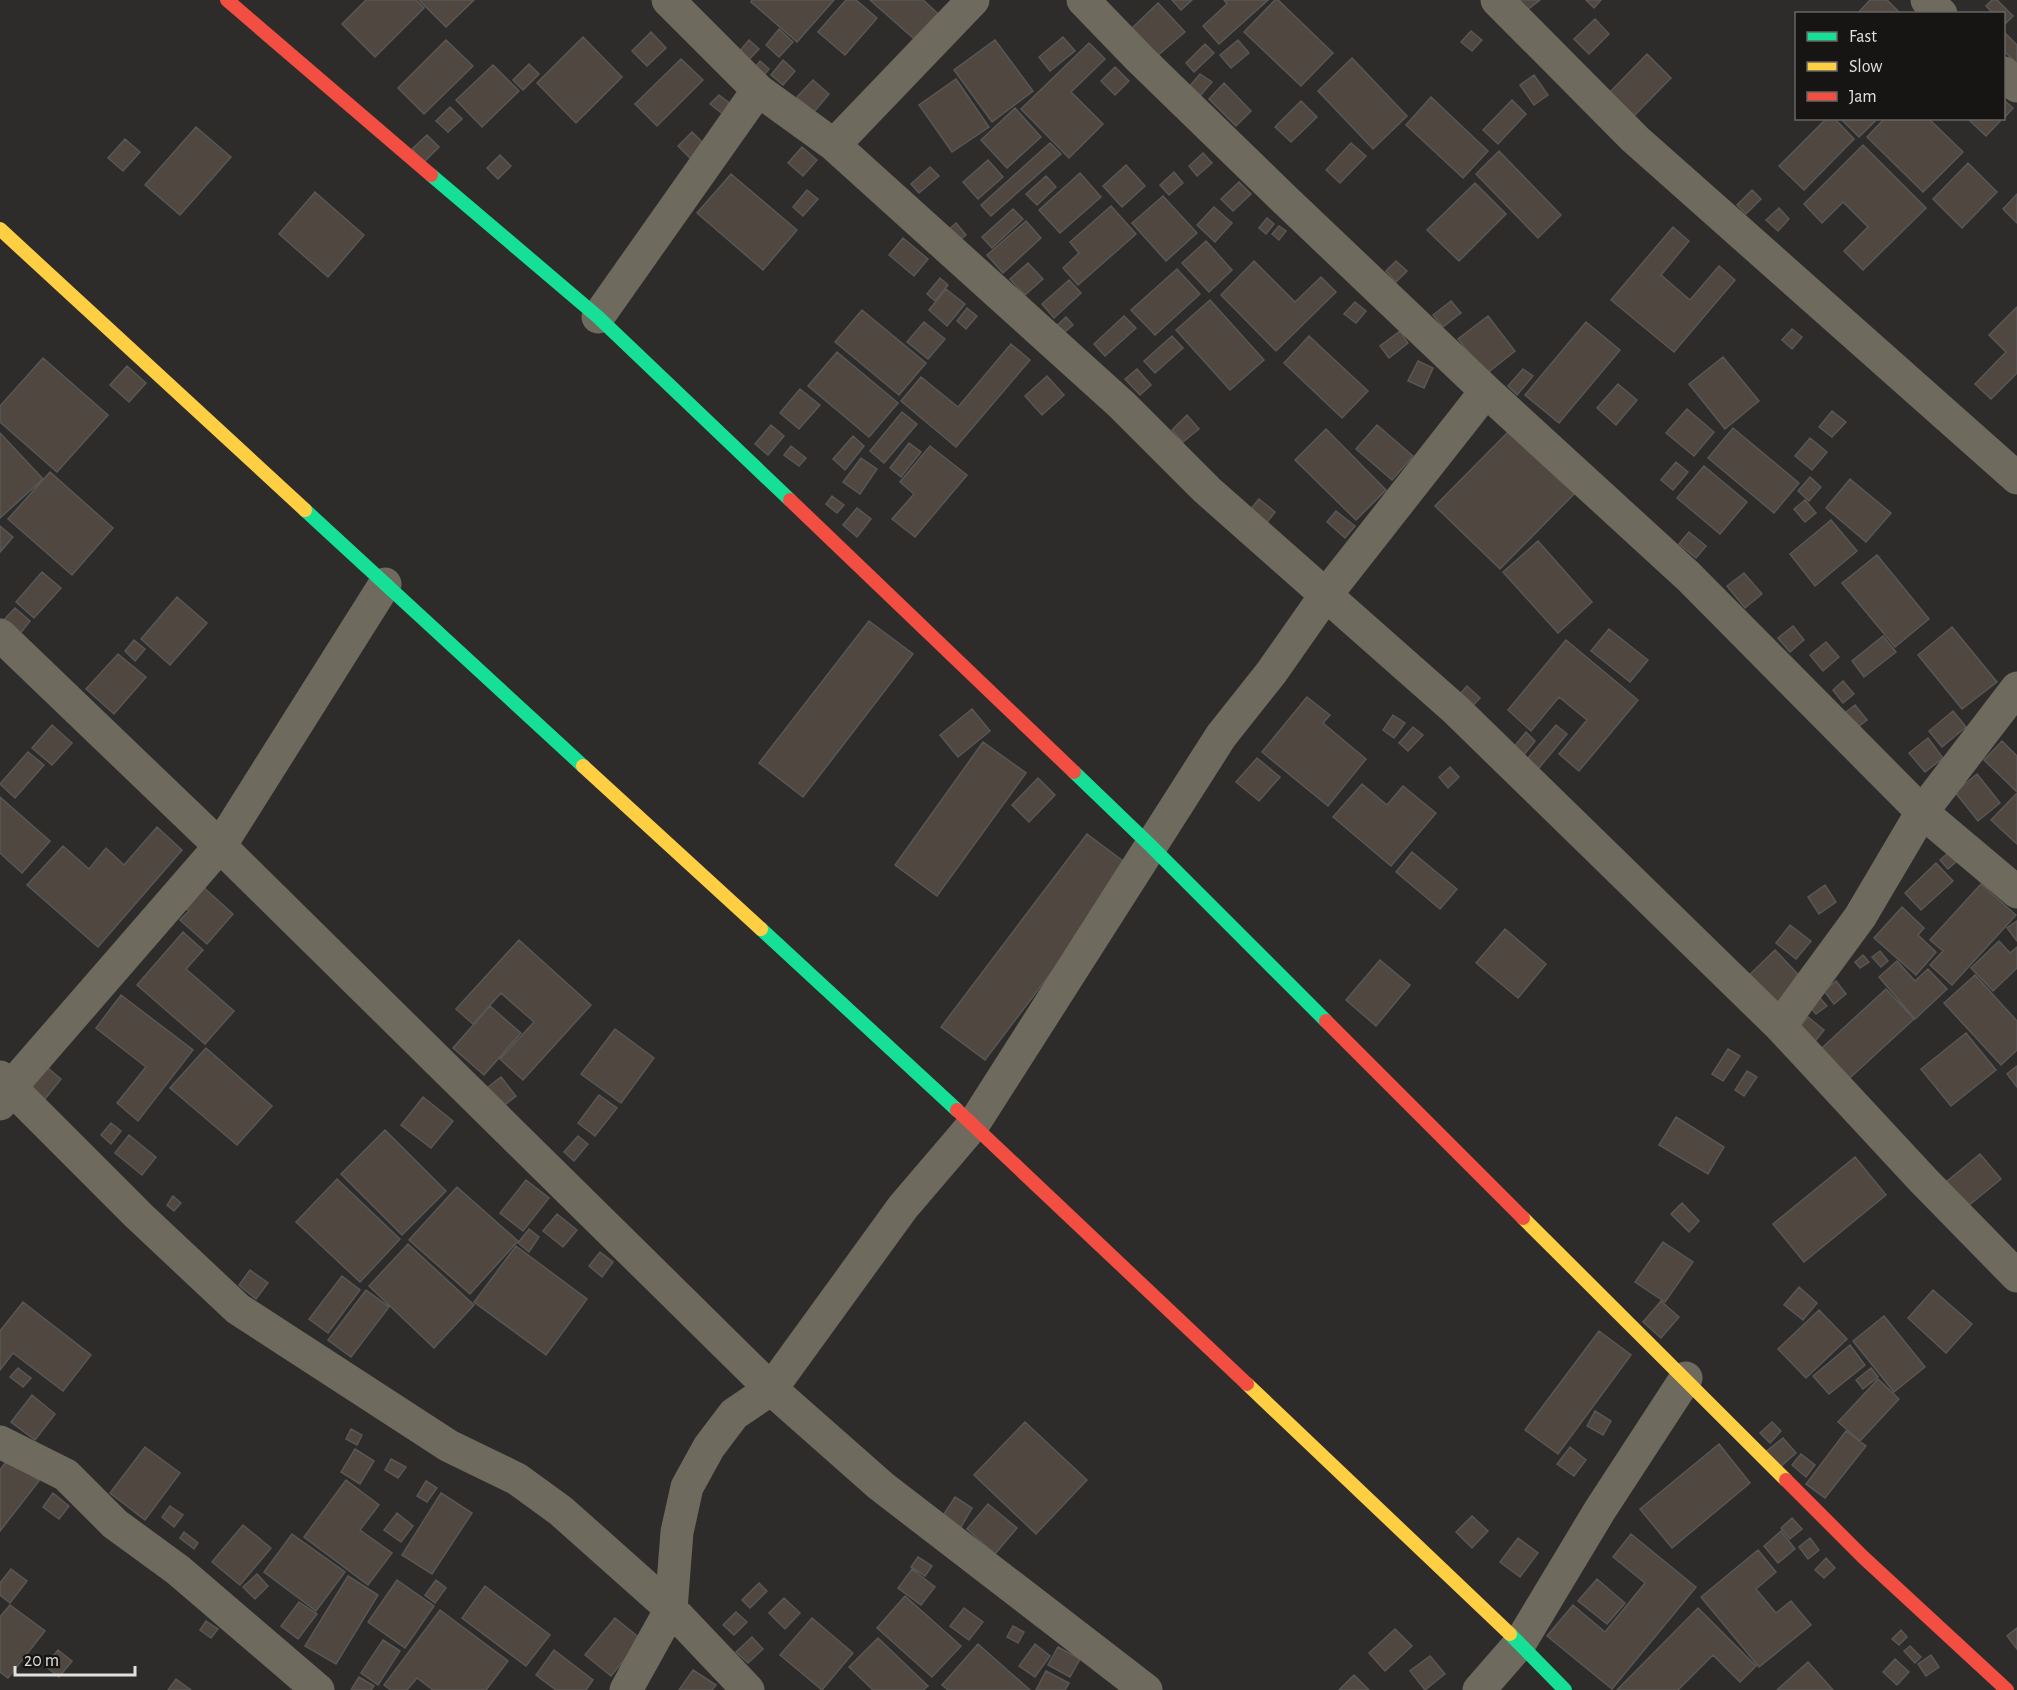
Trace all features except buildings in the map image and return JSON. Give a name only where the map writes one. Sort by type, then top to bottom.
[{"type":"street","points":[[227,0],[598,317],[1151,846],[1863,1557],[2007,1690]]},
{"type":"street","points":[[668,0],[758,90],[834,145],[1122,405],[1207,490],[1456,710],[1780,1026],[1923,1180],[2017,1276]]},
{"type":"street","points":[[834,145],[973,0]]},
{"type":"street","points":[[1083,0],[1264,180],[1486,391],[1688,576],[1922,812],[2017,892]]},
{"type":"street","points":[[1497,0],[1635,139],[2017,478]]},
{"type":"street","points":[[1927,0],[1939,12]]},
{"type":"street","points":[[2005,74],[2017,86]]},
{"type":"street","points":[[598,317],[758,90]]},
{"type":"street","points":[[0,229],[973,1125],[1520,1643],[1565,1690]]},
{"type":"street","points":[[626,1690],[671,1609],[677,1532],[687,1487],[709,1446],[735,1414],[771,1389],[903,1207],[973,1125],[1221,736],[1271,673],[1325,596],[1486,391]]},
{"type":"street","points":[[385,584],[220,846],[3,1090],[238,1309],[449,1446],[517,1479],[561,1511],[671,1609],[748,1690]]},
{"type":"street","points":[[0,635],[220,846],[771,1389],[881,1486],[1146,1690]]},
{"type":"street","points":[[1780,1026],[1860,917],[1922,812],[2017,688]]},
{"type":"street","points":[[1479,1690],[1520,1643],[1600,1510],[1686,1378]]},
{"type":"street","points":[[0,1442],[66,1475],[115,1524],[178,1570],[318,1690]]},
{"type":"traffic: fast","points":[[431,175],[598,317],[790,500]]},
{"type":"traffic: fast","points":[[305,510],[583,766]]},
{"type":"traffic: fast","points":[[1074,772],[1326,1021]]},
{"type":"traffic: fast","points":[[761,929],[957,1110]]},
{"type":"traffic: fast","points":[[1510,1634],[1565,1690]]},
{"type":"traffic: slow","points":[[0,229],[305,510]]},
{"type":"traffic: slow","points":[[583,766],[761,929]]},
{"type":"traffic: slow","points":[[1523,1218],[1786,1480]]},
{"type":"traffic: slow","points":[[1247,1384],[1510,1634]]},
{"type":"traffic: jam","points":[[227,0],[431,175]]},
{"type":"traffic: jam","points":[[790,500],[1074,772]]},
{"type":"traffic: jam","points":[[1326,1021],[1523,1218]]},
{"type":"traffic: jam","points":[[957,1110],[1247,1384]]},
{"type":"traffic: jam","points":[[1786,1480],[1863,1557],[2007,1690]]}]
